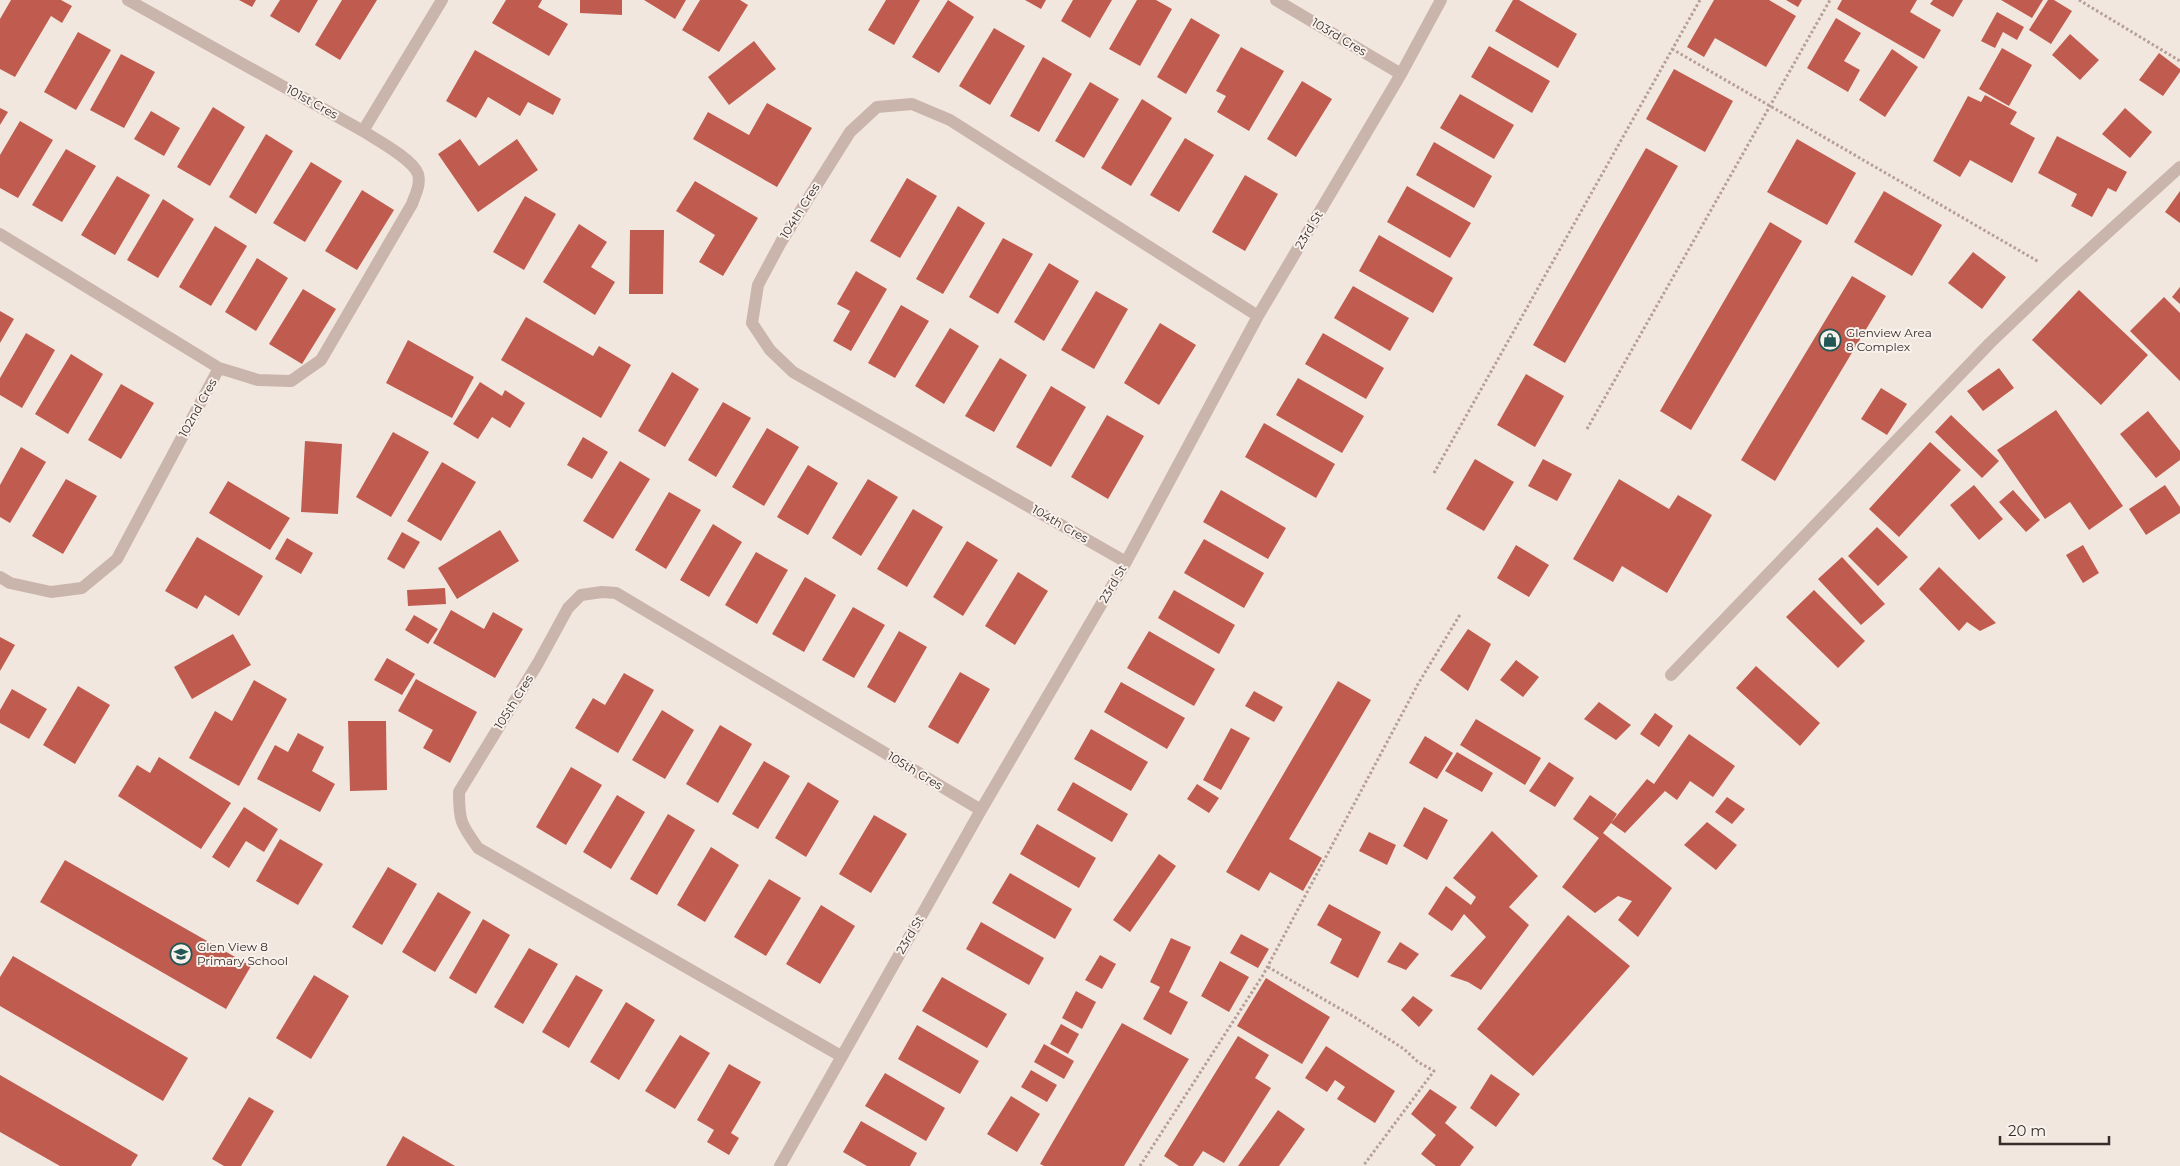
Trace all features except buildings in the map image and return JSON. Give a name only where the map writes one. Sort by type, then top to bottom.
[{"type":"street","name":"101st Cres","points":[[128,0],[363,130],[407,160],[418,173],[419,185],[412,204],[321,360],[291,381],[258,380],[219,368]]},
{"type":"street","points":[[363,130],[442,0]]},
{"type":"street","name":"103rd Cres","points":[[1276,0],[1401,74]]},
{"type":"street","name":"23rd St","points":[[780,1166],[981,810],[1126,562],[1258,316],[1401,74],[1441,0]]},
{"type":"street","name":"104th Cres","points":[[1126,562],[793,372],[770,350],[752,323],[758,285],[781,242],[850,132],[878,107],[912,104],[950,120],[1258,316]]},
{"type":"street","points":[[1671,675],[1990,343],[2061,274],[2180,167]]},
{"type":"street","name":"102nd Cres","points":[[0,234],[219,368],[117,559],[82,588],[51,592],[10,583],[0,577]]},
{"type":"street","name":"105th Cres","points":[[841,1056],[478,848],[466,831],[459,816],[459,792],[538,663],[568,608],[581,595],[602,592],[616,593],[981,810]]},
{"type":"path","points":[[1434,473],[1700,0]]},
{"type":"path","points":[[1587,429],[1830,0]]},
{"type":"path","points":[[2079,0],[2180,61]]},
{"type":"path","points":[[1672,49],[2061,274]]},
{"type":"path","points":[[1140,1166],[1268,967],[1418,684],[1461,613]]},
{"type":"path","points":[[1268,967],[1356,1018],[1404,1049],[1418,1062],[1434,1071],[1363,1166]]},
{"type":"place","name":"Glenview Area 8 Complex","points":[[1830,340]]},
{"type":"place","name":"Glen View 8 Primary School","points":[[181,954]]}]
